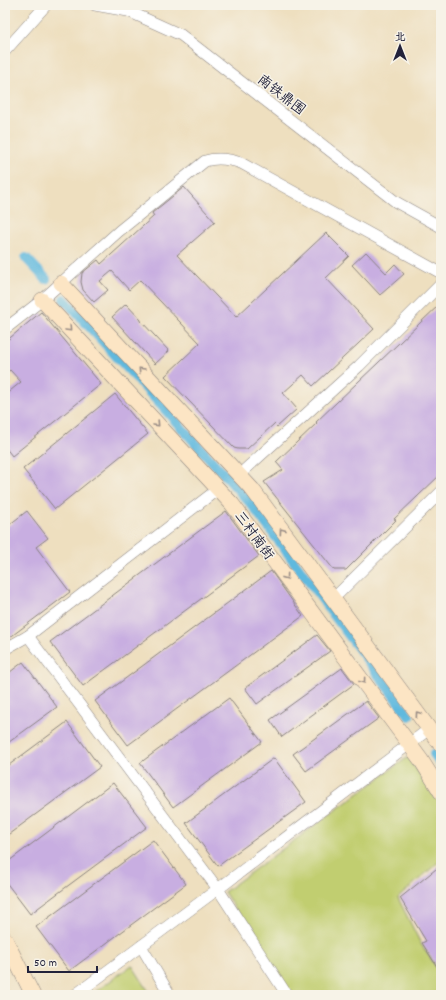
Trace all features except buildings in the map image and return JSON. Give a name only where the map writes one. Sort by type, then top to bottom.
[{"type":"street","points":[[5,51],[46,5]]},
{"type":"street","name":"南铁鼎围","points":[[95,5],[128,11],[181,35],[396,202],[441,227]]},
{"type":"street","points":[[5,329],[42,300],[119,231],[205,161],[212,158],[228,158],[241,163],[441,273]]},
{"type":"street","name":"三村南街","points":[[61,283],[252,489],[441,745]]},
{"type":"street","points":[[239,475],[359,366],[441,284]]},
{"type":"street","name":"三村南街","points":[[42,300],[232,504],[421,760],[441,792]]},
{"type":"street","points":[[5,649],[28,636],[218,489]]},
{"type":"street","points":[[333,599],[441,492]]},
{"type":"street","points":[[28,636],[218,889],[288,995]]},
{"type":"street","points":[[75,995],[218,889],[408,743],[429,729]]},
{"type":"street","points":[[5,939],[32,995]]},
{"type":"street","points":[[141,946],[170,995]]},
{"type":"green space","points":[[408,757],[441,806],[441,860],[398,898],[421,944],[441,974],[441,995],[292,995],[224,892]]},
{"type":"green space","points":[[132,965],[151,995],[91,995]]},
{"type":"waterway","points":[[26,258],[46,279]]},
{"type":"waterway","points":[[64,299],[252,505],[409,716]]},
{"type":"waterway","points":[[434,754],[441,764]]}]
